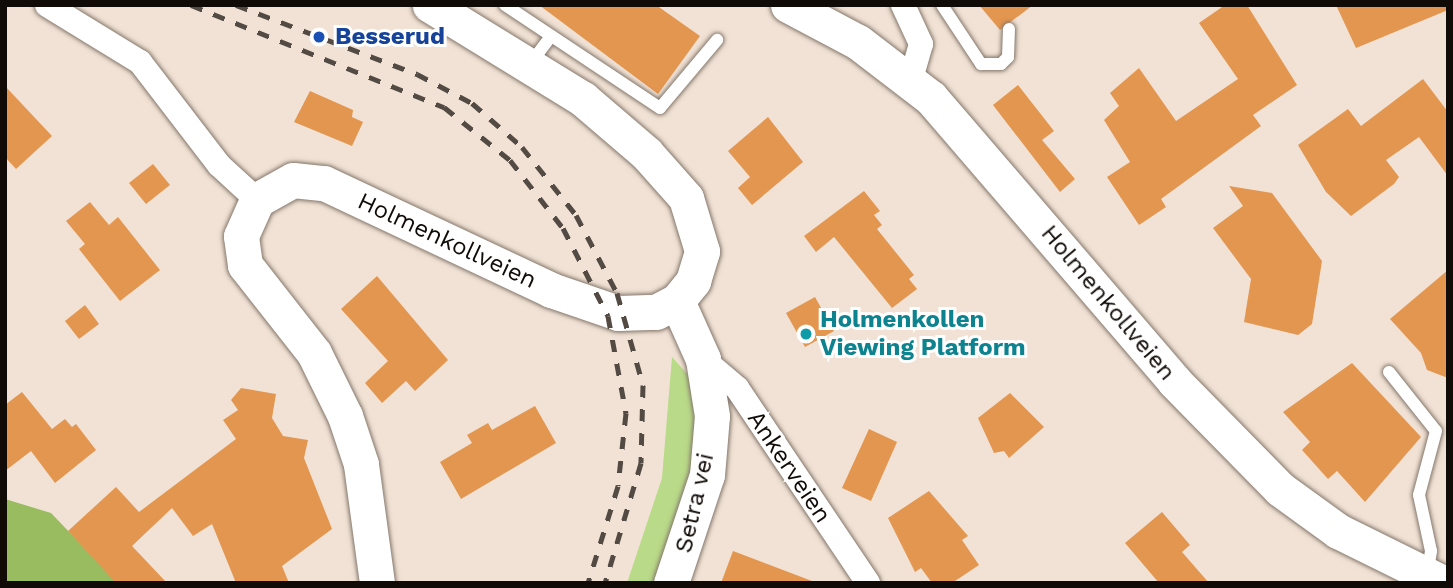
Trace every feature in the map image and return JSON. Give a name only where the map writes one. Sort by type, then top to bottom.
[{"type":"main road","points":[[430,5],[469,17],[529,64],[593,108],[686,198],[702,251],[693,281],[677,302]]},
{"type":"main road","name":"Holmenkollveien","points":[[788,5],[911,79],[1258,469],[1338,531],[1435,579]]},
{"type":"main road","name":"Holmenkollveien","points":[[257,200],[293,180],[324,183],[600,309],[637,315],[677,302]]},
{"type":"main road","points":[[257,200],[241,236],[246,265],[314,353],[345,416],[364,477],[377,583]]},
{"type":"main road","name":"Setra vei","points":[[671,583],[707,475],[712,416],[703,359],[677,302]]},
{"type":"street","points":[[47,5],[139,62],[219,165],[257,200]]},
{"type":"street","points":[[903,5],[921,44],[911,79]]},
{"type":"street","name":"Ankerveien","points":[[703,359],[737,388],[868,583]]},
{"type":"lane","points":[[505,5],[660,108],[716,40]]},
{"type":"lane","points":[[943,5],[981,64],[1000,64],[1008,57],[1009,29]]},
{"type":"lane","points":[[529,64],[551,36]]},
{"type":"lane","points":[[1389,372],[1436,432],[1419,495],[1435,579]]},
{"type":"green space","points":[[672,357],[699,387],[696,476],[657,583],[627,583],[662,478]]},
{"type":"green space","points":[[5,499],[51,513],[118,583],[5,583]]},
{"type":"building","points":[[539,5],[656,5],[700,36],[658,94]]},
{"type":"building","points":[[979,5],[1033,5],[1000,30]]},
{"type":"building","points":[[1225,5],[1247,5],[1297,85],[1253,115],[1261,126],[1161,199],[1166,207],[1139,225],[1107,177],[1130,162],[1104,120],[1119,106],[1110,93],[1139,68],[1176,121],[1238,79],[1199,23]]},
{"type":"building","points":[[1336,5],[1448,5],[1448,10],[1356,48]]},
{"type":"building","points":[[1423,79],[1448,112],[1448,176],[1419,137],[1386,160],[1399,177],[1394,184],[1351,216],[1326,192],[1298,145],[1348,109],[1361,126]]},
{"type":"building","points":[[1018,85],[1054,131],[1042,140],[1075,179],[1060,192],[993,105]]},
{"type":"building","points":[[5,86],[52,136],[16,169],[5,157]]},
{"type":"building","points":[[310,91],[353,110],[352,117],[363,122],[352,146],[294,122]]},
{"type":"building","points":[[768,117],[803,162],[752,205],[738,188],[750,177],[728,151]]},
{"type":"building","points":[[153,164],[170,185],[146,204],[129,183]]},
{"type":"building","points":[[1229,186],[1272,193],[1322,261],[1312,324],[1298,335],[1244,322],[1251,279],[1213,228],[1243,206]]},
{"type":"building","points":[[864,191],[880,211],[874,215],[882,225],[877,229],[914,275],[909,279],[917,289],[892,308],[834,237],[816,252],[804,236]]},
{"type":"building","points":[[90,202],[109,225],[118,217],[160,270],[120,301],[79,249],[85,244],[66,221]]},
{"type":"building","points":[[1448,270],[1448,378],[1427,370],[1421,353],[1390,319]]},
{"type":"building","points":[[377,276],[448,360],[415,391],[406,381],[382,403],[365,383],[388,361],[341,309]]},
{"type":"building","points":[[815,297],[834,331],[805,347],[786,313]]},
{"type":"building","points":[[85,305],[99,324],[79,339],[65,321]]},
{"type":"building","points":[[1352,363],[1421,437],[1365,502],[1337,471],[1328,479],[1302,450],[1310,442],[1283,412]]},
{"type":"building","points":[[241,388],[276,394],[272,418],[283,436],[308,440],[304,458],[332,529],[282,566],[289,583],[236,583],[212,524],[193,536],[172,508],[132,546],[167,583],[116,583],[68,531],[116,487],[139,512],[236,439],[223,420],[238,410],[231,400]]},
{"type":"building","points":[[22,392],[52,429],[65,419],[72,427],[76,424],[96,450],[55,483],[31,451],[5,471],[5,405]]},
{"type":"building","points":[[1010,393],[1044,427],[1009,458],[1004,451],[994,453],[978,418]]},
{"type":"building","points":[[535,406],[556,443],[461,499],[440,462],[472,443],[467,435],[488,423],[492,430]]},
{"type":"building","points":[[869,429],[897,442],[871,501],[842,488]]},
{"type":"building","points":[[929,491],[968,536],[962,540],[979,565],[952,583],[932,583],[921,568],[915,572],[888,518]]},
{"type":"building","points":[[1162,512],[1190,545],[1182,552],[1209,583],[1159,583],[1125,543]]},
{"type":"building","points":[[733,551],[812,581],[812,583],[721,583]]},
{"type":"railway","points":[[191,5],[444,107],[510,160],[563,228],[608,316],[626,413],[618,486],[588,583]]},
{"type":"railway","points":[[236,5],[417,74],[472,103],[522,147],[576,215],[617,293],[643,385],[641,463],[605,583]]},
{"type":"place","name":"Besserud","points":[[319,37]]},
{"type":"place","name":"Holmenkollen Viewing Platform","points":[[806,334]]}]
